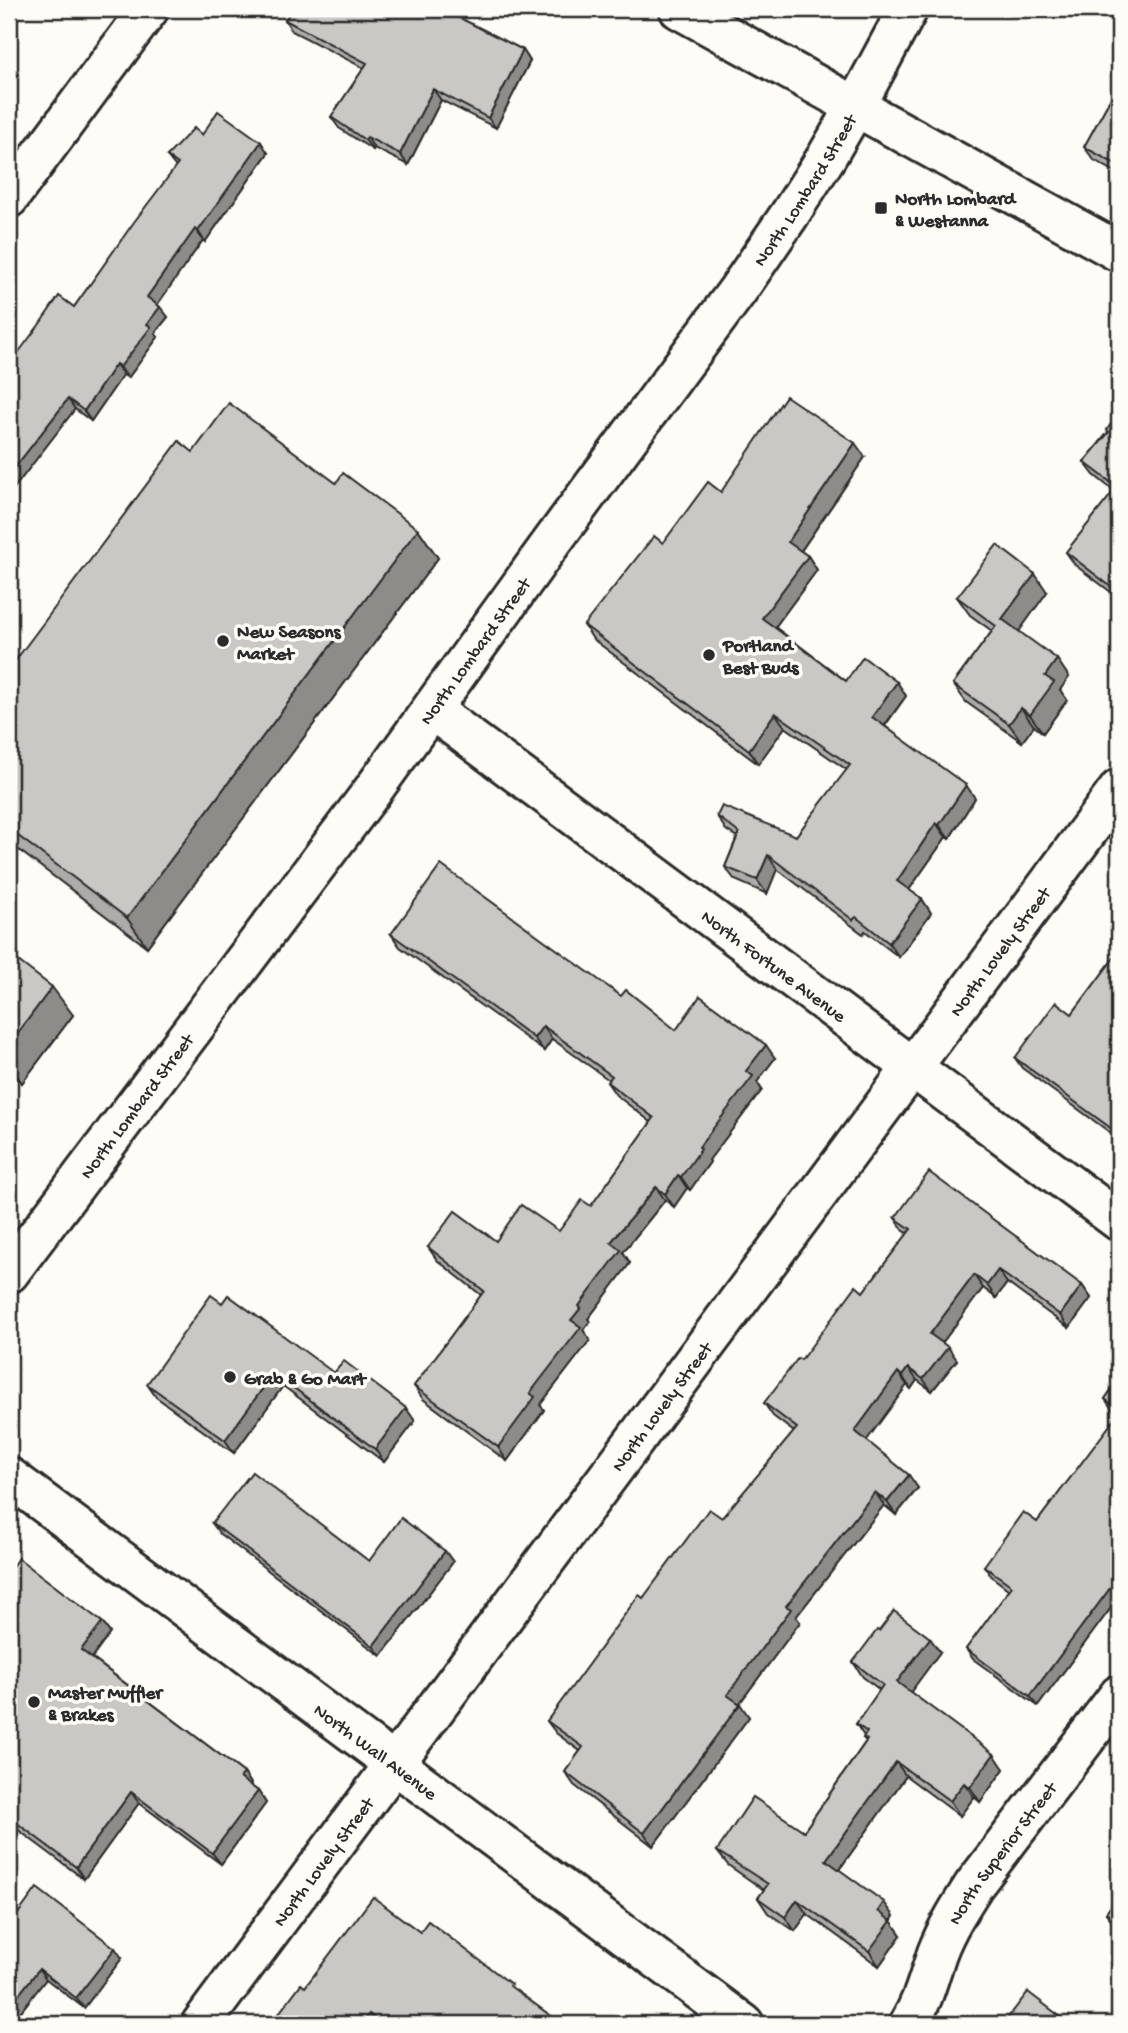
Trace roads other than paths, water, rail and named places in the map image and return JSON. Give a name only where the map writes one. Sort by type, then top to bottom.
[{"type":"street","points":[[9,198],[149,9]]},
{"type":"street","points":[[679,9],[1119,252]]},
{"type":"street","name":"North Lombard Street","points":[[9,1273],[432,710],[745,279],[790,214],[856,106],[908,9]]},
{"type":"street","name":"North Fortune Avenue","points":[[432,710],[1119,1221]]},
{"type":"street","name":"North Lovely Street","points":[[201,2024],[1119,789]]},
{"type":"street","name":"North Wall Avenue","points":[[9,1477],[744,2024]]},
{"type":"street","name":"North Superior Street","points":[[909,2024],[925,1994],[943,1940],[974,1885],[1119,1695]]},
{"type":"place","name":"North Lombard & Westanna","points":[[881,208]]},
{"type":"place","name":"New Seasons Market","points":[[223,641]]},
{"type":"place","name":"Portland Best Buds","points":[[709,655]]},
{"type":"place","name":"Grab & Go Mart","points":[[230,1377]]},
{"type":"place","name":"Master Muffler & Brakes","points":[[34,1702]]}]
